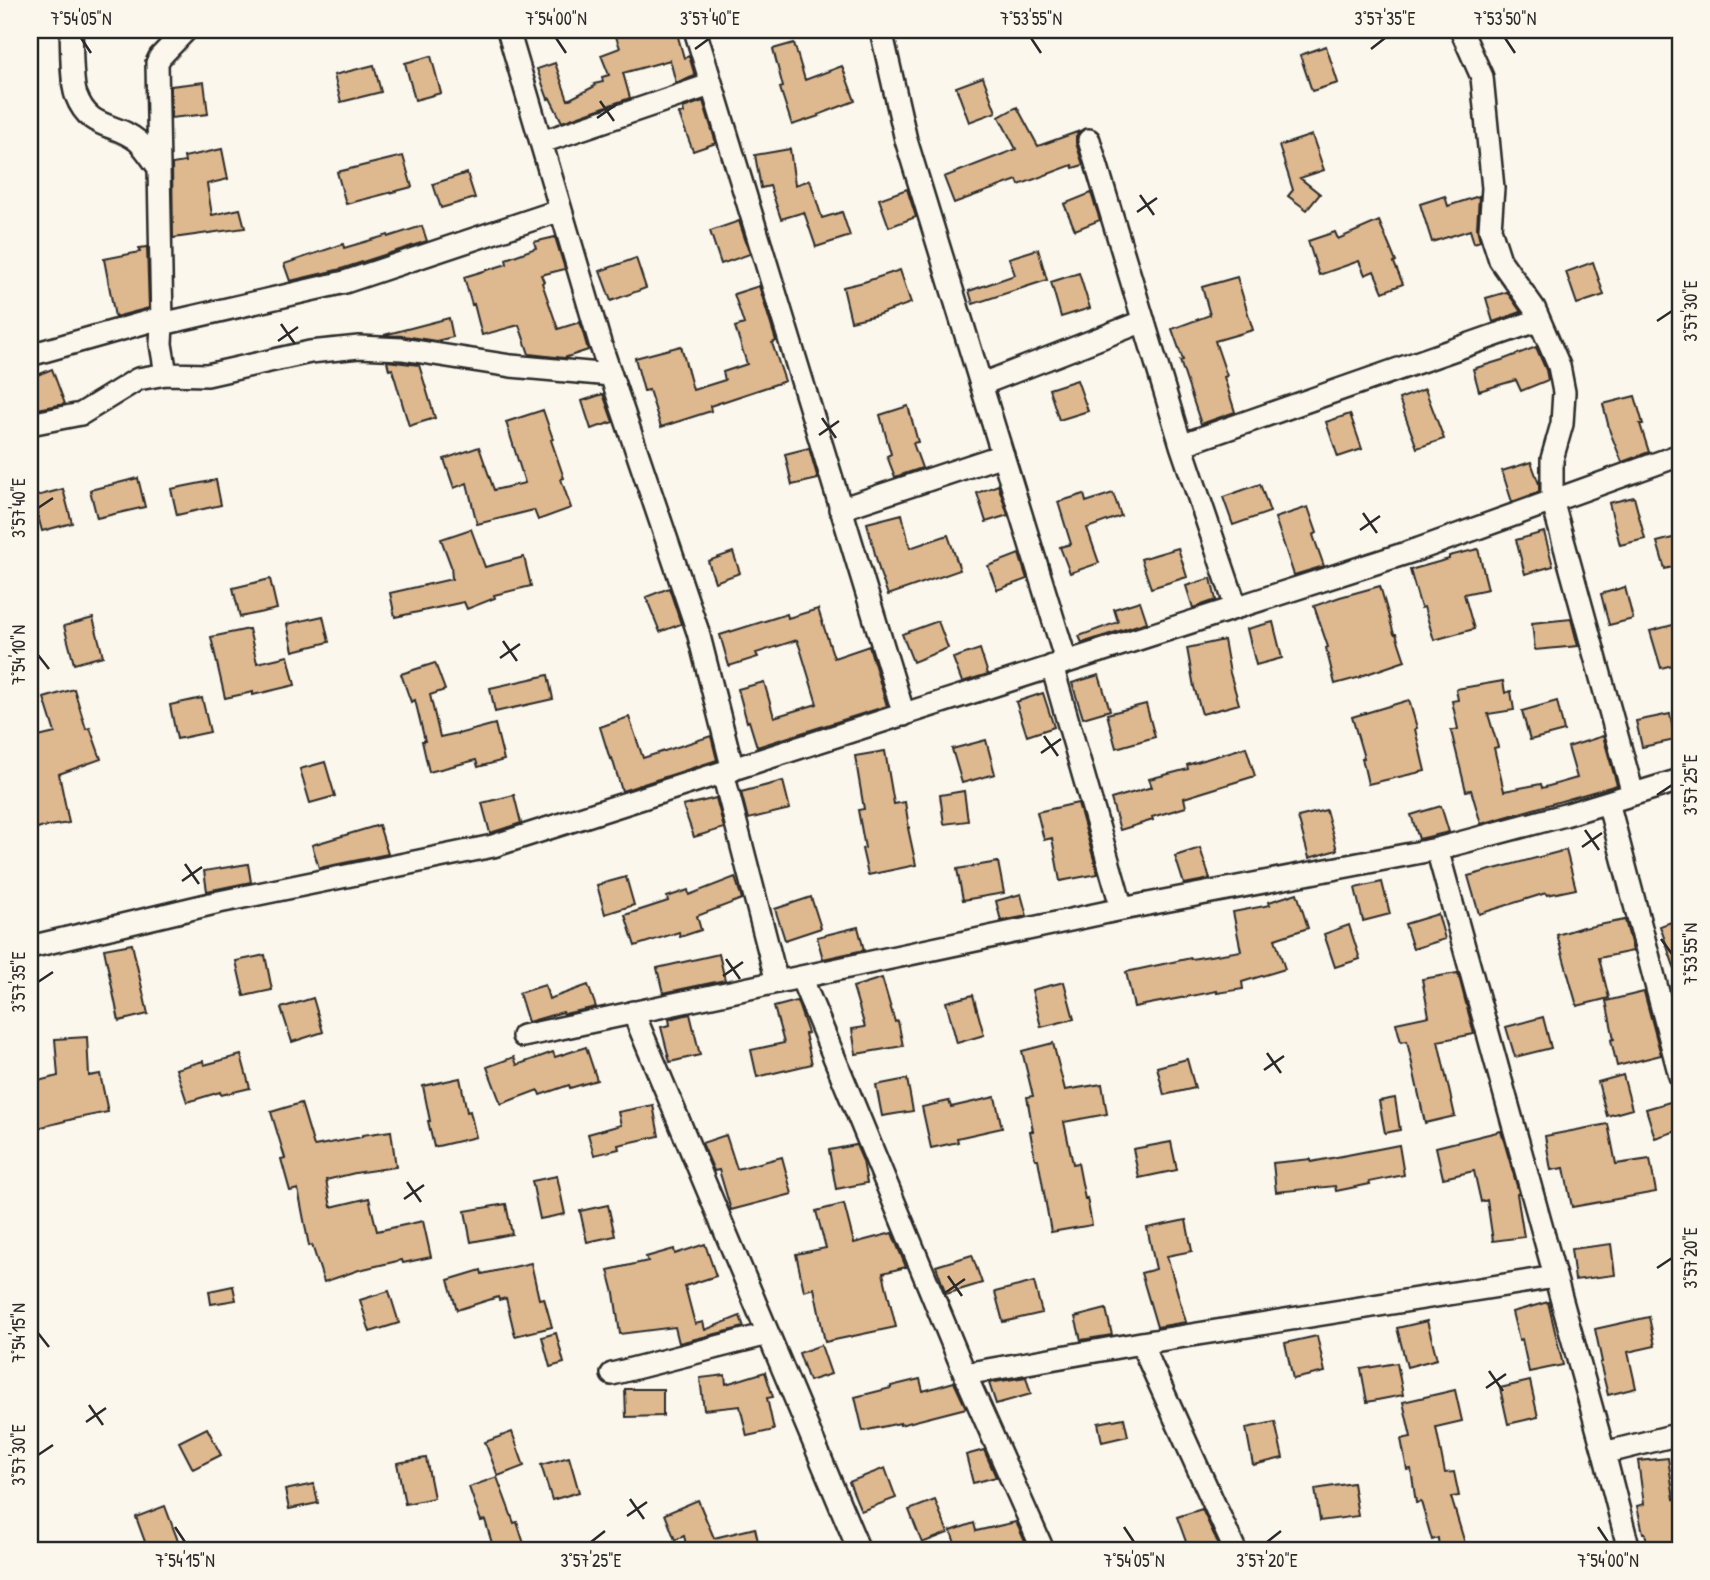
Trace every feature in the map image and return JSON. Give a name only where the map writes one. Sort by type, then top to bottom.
[{"type":"street","points":[[71,30],[75,93],[85,112],[94,121],[139,143],[159,168]]},
{"type":"street","points":[[166,373],[161,329],[157,63],[186,30]]},
{"type":"street","points":[[508,30],[600,343],[698,632],[777,982]]},
{"type":"street","points":[[695,30],[904,715]]},
{"type":"street","points":[[881,30],[906,140],[1003,455],[1122,909]]},
{"type":"street","points":[[1461,30],[1482,78],[1493,188],[1490,229],[1500,260],[1534,308],[1559,366],[1564,392],[1562,424],[1552,459],[1552,500],[1633,794]]},
{"type":"street","points":[[542,142],[710,85]]},
{"type":"street","points":[[1089,140],[1181,445],[1236,607]]},
{"type":"street","points":[[30,355],[161,329],[345,282],[561,211]]},
{"type":"street","points":[[1181,445],[1539,320]]},
{"type":"street","points":[[982,384],[1144,321]]},
{"type":"street","points":[[138,379],[161,329]]},
{"type":"street","points":[[30,424],[81,414],[138,379],[166,373],[207,375],[310,352],[359,347],[402,349],[511,366],[611,375]]},
{"type":"street","points":[[840,509],[1003,455]]},
{"type":"street","points":[[30,947],[219,902],[493,846],[1419,549],[1680,455]]},
{"type":"street","points":[[523,1036],[1122,909],[1437,849],[1564,816],[1633,794],[1679,784]]},
{"type":"street","points":[[1608,802],[1680,1076]]},
{"type":"street","points":[[1437,849],[1629,1550]]},
{"type":"street","points":[[802,977],[965,1374],[1043,1550]]},
{"type":"street","points":[[633,1012],[859,1550]]},
{"type":"street","points":[[965,1374],[1555,1277]]},
{"type":"street","points":[[612,1374],[768,1334]]},
{"type":"street","points":[[1141,1343],[1235,1550]]},
{"type":"street","points":[[1604,1453],[1680,1434]]},
{"type":"building","points":[[641,30],[676,30],[684,58],[689,56],[695,76],[676,83],[670,60],[623,73],[630,98],[562,122],[550,98],[548,99],[537,69],[555,63],[568,100],[595,86],[594,84],[603,82],[602,77],[609,75],[601,55],[620,48],[616,37]]},
{"type":"building","points":[[794,43],[805,80],[842,66],[855,101],[792,125],[780,88],[783,87],[773,49]]},
{"type":"building","points":[[1326,46],[1338,83],[1312,91],[1300,55]]},
{"type":"building","points":[[431,56],[441,93],[415,100],[405,63]]},
{"type":"building","points":[[374,65],[381,92],[341,102],[334,75]]},
{"type":"building","points":[[983,77],[996,112],[969,122],[956,87]]},
{"type":"building","points":[[204,82],[208,114],[171,118],[171,86]]},
{"type":"building","points":[[703,101],[716,143],[693,151],[679,114],[684,113],[683,108]]},
{"type":"building","points":[[1017,107],[1038,146],[1080,131],[1076,136],[1076,143],[1083,165],[1073,168],[1072,165],[1019,185],[1017,180],[954,203],[944,177],[1016,149],[999,117]]},
{"type":"building","points":[[1312,135],[1324,170],[1300,178],[1320,194],[1307,210],[1288,196],[1293,190],[1279,146]]},
{"type":"building","points":[[222,149],[228,179],[207,184],[212,215],[240,209],[245,228],[173,238],[172,164],[185,162],[184,157]]},
{"type":"building","points":[[790,149],[795,185],[810,180],[822,218],[842,212],[850,236],[816,247],[804,212],[781,219],[770,186],[761,188],[755,155]]},
{"type":"building","points":[[403,156],[412,187],[346,204],[337,172]]},
{"type":"building","points":[[467,173],[475,198],[441,208],[433,184]]},
{"type":"building","points":[[907,189],[916,217],[889,227],[879,199]]},
{"type":"building","points":[[1091,193],[1100,220],[1075,230],[1064,204]]},
{"type":"building","points":[[1445,196],[1448,206],[1479,196],[1477,228],[1480,241],[1474,243],[1470,230],[1432,242],[1420,204]]},
{"type":"building","points":[[739,221],[750,254],[721,264],[710,231]]},
{"type":"building","points":[[1379,221],[1403,284],[1383,292],[1374,271],[1365,275],[1359,261],[1319,275],[1308,241],[1335,232],[1338,239]]},
{"type":"building","points":[[422,226],[427,241],[341,269],[290,281],[284,264],[343,244],[344,248]]},
{"type":"building","points":[[555,237],[565,269],[541,275],[544,282],[542,283],[558,329],[580,322],[588,350],[564,358],[529,354],[519,325],[482,335],[464,277],[507,264],[506,259],[536,248],[534,242]]},
{"type":"building","points":[[147,247],[149,308],[115,317],[104,259],[140,252],[139,248]]},
{"type":"building","points":[[1038,249],[1047,280],[973,304],[969,291],[1015,275],[1009,258]]},
{"type":"building","points":[[636,258],[646,288],[611,301],[600,271]]},
{"type":"building","points":[[1593,262],[1604,295],[1577,304],[1566,272]]},
{"type":"building","points":[[900,270],[911,303],[851,321],[843,287]]},
{"type":"building","points":[[1079,273],[1090,308],[1061,317],[1051,282]]},
{"type":"building","points":[[1237,277],[1253,330],[1215,341],[1235,412],[1201,424],[1172,329],[1210,315],[1202,287]]},
{"type":"building","points":[[759,286],[776,341],[772,343],[785,381],[710,406],[711,411],[661,427],[649,390],[644,391],[635,358],[681,346],[693,390],[725,380],[723,372],[747,364],[735,327],[744,324],[734,294]]},
{"type":"building","points":[[1507,292],[1521,312],[1493,322],[1486,298]]},
{"type":"building","points":[[449,318],[453,337],[436,341],[384,335]]},
{"type":"building","points":[[1536,347],[1548,380],[1521,391],[1516,380],[1479,391],[1473,369]]},
{"type":"building","points":[[387,361],[419,365],[435,418],[409,426],[392,369],[389,370]]},
{"type":"building","points":[[52,369],[65,404],[37,409],[30,390],[30,378]]},
{"type":"building","points":[[1077,380],[1088,411],[1059,420],[1049,389]]},
{"type":"building","points":[[1425,389],[1444,439],[1417,448],[1399,399]]},
{"type":"building","points":[[603,394],[613,422],[591,429],[582,401]]},
{"type":"building","points":[[1635,396],[1649,452],[1622,462],[1603,404]]},
{"type":"building","points":[[908,406],[918,442],[913,443],[922,468],[895,477],[887,456],[891,454],[880,415]]},
{"type":"building","points":[[543,410],[571,508],[538,520],[534,510],[477,524],[467,483],[454,488],[444,459],[479,447],[494,490],[525,483],[506,422]]},
{"type":"building","points":[[1350,414],[1362,449],[1338,457],[1326,422]]},
{"type":"building","points":[[809,448],[818,479],[792,485],[785,454]]},
{"type":"building","points":[[1531,462],[1539,492],[1512,502],[1502,471]]},
{"type":"building","points":[[138,478],[145,507],[97,518],[90,490]]},
{"type":"building","points":[[216,480],[221,505],[177,515],[171,489]]},
{"type":"building","points":[[1260,484],[1270,512],[1233,525],[1223,497]]},
{"type":"building","points":[[998,485],[1008,515],[986,522],[977,493]]},
{"type":"building","points":[[63,489],[72,523],[42,531],[33,497]]},
{"type":"building","points":[[1113,493],[1121,516],[1087,528],[1099,563],[1070,573],[1060,547],[1071,544],[1058,502],[1084,494],[1086,502]]},
{"type":"building","points":[[1634,497],[1645,539],[1620,545],[1609,503]]},
{"type":"building","points":[[1308,507],[1317,533],[1313,535],[1324,566],[1294,575],[1275,518]]},
{"type":"building","points":[[902,514],[910,548],[948,535],[960,570],[888,595],[867,523]]},
{"type":"building","points":[[471,529],[485,567],[524,557],[531,586],[494,595],[495,598],[467,609],[464,602],[395,617],[390,593],[452,579],[451,566],[441,539]]},
{"type":"building","points":[[1544,532],[1553,566],[1525,574],[1516,540]]},
{"type":"building","points":[[1680,536],[1680,565],[1665,569],[1657,542]]},
{"type":"building","points":[[1178,548],[1187,577],[1151,588],[1141,559]]},
{"type":"building","points":[[1478,549],[1488,589],[1464,594],[1474,629],[1434,640],[1410,570]]},
{"type":"building","points":[[733,552],[740,573],[715,582],[708,561]]},
{"type":"building","points":[[1019,554],[1027,579],[997,590],[988,566]]},
{"type":"building","points":[[1211,578],[1216,600],[1193,608],[1186,586]]},
{"type":"building","points":[[270,579],[277,609],[240,617],[233,588]]},
{"type":"building","points":[[1380,586],[1405,661],[1335,684],[1326,648],[1328,647],[1314,606]]},
{"type":"building","points":[[1625,587],[1633,619],[1609,625],[1601,594]]},
{"type":"building","points":[[669,588],[681,624],[660,632],[646,597]]},
{"type":"building","points":[[1140,601],[1147,622],[1082,643],[1079,636],[1118,622],[1114,609]]},
{"type":"building","points":[[818,609],[834,658],[869,646],[887,706],[757,747],[738,689],[764,682],[774,717],[817,704],[800,648],[797,640],[756,653],[758,657],[729,666],[720,635],[787,614],[788,618]]},
{"type":"building","points":[[323,616],[329,642],[293,651],[287,624]]},
{"type":"building","points":[[93,618],[103,656],[74,664],[64,626]]},
{"type":"building","points":[[1571,619],[1578,646],[1535,650],[1532,623]]},
{"type":"building","points":[[938,621],[948,648],[913,662],[902,634]]},
{"type":"building","points":[[1273,622],[1282,658],[1256,665],[1247,629]]},
{"type":"building","points":[[1680,623],[1680,663],[1661,668],[1650,631]]},
{"type":"building","points":[[249,629],[257,663],[288,656],[295,685],[253,695],[253,692],[225,698],[211,637]]},
{"type":"building","points":[[1224,640],[1239,704],[1202,714],[1187,648]]},
{"type":"building","points":[[980,649],[988,674],[962,682],[953,658]]},
{"type":"building","points":[[435,663],[445,690],[430,695],[440,737],[495,724],[504,760],[478,767],[476,760],[429,772],[415,700],[411,702],[401,674]]},
{"type":"building","points":[[548,675],[553,699],[495,712],[490,688]]},
{"type":"building","points":[[1099,675],[1110,710],[1083,718],[1072,683]]},
{"type":"building","points":[[1503,681],[1505,693],[1511,691],[1514,710],[1488,714],[1498,747],[1494,748],[1504,791],[1541,784],[1542,788],[1577,778],[1568,747],[1603,736],[1617,785],[1481,824],[1471,790],[1466,791],[1451,731],[1458,729],[1452,701],[1458,700],[1456,689]]},
{"type":"building","points":[[74,689],[86,729],[90,728],[101,759],[59,774],[69,823],[30,829],[30,739],[55,733],[44,698]]},
{"type":"building","points":[[1043,693],[1054,727],[1027,736],[1016,702]]},
{"type":"building","points":[[202,698],[210,732],[177,739],[170,705]]},
{"type":"building","points":[[1409,700],[1425,771],[1368,784],[1364,758],[1352,717]]},
{"type":"building","points":[[1557,701],[1564,731],[1530,740],[1522,711]]},
{"type":"building","points":[[1146,704],[1155,737],[1116,748],[1107,714]]},
{"type":"building","points":[[1670,714],[1675,740],[1642,747],[1636,721]]},
{"type":"building","points":[[629,717],[643,758],[711,736],[717,760],[622,791],[600,727]]},
{"type":"building","points":[[986,740],[995,774],[962,783],[952,749]]},
{"type":"building","points":[[1246,747],[1255,776],[1184,798],[1186,807],[1120,830],[1111,799],[1152,787],[1149,779],[1188,769],[1187,765]]},
{"type":"building","points":[[885,751],[894,804],[905,802],[916,865],[868,875],[858,810],[864,809],[855,756]]},
{"type":"building","points":[[325,762],[335,796],[310,803],[300,769]]},
{"type":"building","points":[[783,781],[790,809],[748,819],[741,792]]},
{"type":"building","points":[[964,791],[968,821],[944,824],[940,795]]},
{"type":"building","points":[[514,795],[521,823],[490,833],[482,803]]},
{"type":"building","points":[[716,798],[724,828],[694,837],[683,806]]},
{"type":"building","points":[[1078,803],[1098,874],[1060,881],[1052,838],[1044,840],[1037,812]]},
{"type":"building","points":[[1441,806],[1449,832],[1419,839],[1411,815]]},
{"type":"building","points":[[1326,810],[1337,850],[1309,858],[1298,817]]},
{"type":"building","points":[[379,825],[388,854],[319,868],[312,845]]},
{"type":"building","points":[[1200,848],[1210,879],[1184,884],[1175,856]]},
{"type":"building","points":[[1566,850],[1576,889],[1547,895],[1546,893],[1479,914],[1468,876]]},
{"type":"building","points":[[998,862],[1004,893],[963,900],[957,869]]},
{"type":"building","points":[[248,864],[251,882],[207,891],[204,871]]},
{"type":"building","points":[[626,877],[634,905],[605,914],[597,885]]},
{"type":"building","points":[[735,877],[742,899],[697,916],[701,930],[680,937],[679,932],[635,946],[625,915],[668,901],[667,897],[688,890],[689,895]]},
{"type":"building","points":[[1382,882],[1390,914],[1363,921],[1355,888]]},
{"type":"building","points":[[1297,893],[1308,928],[1275,939],[1285,969],[1242,982],[1243,989],[1217,991],[1134,1007],[1126,972],[1241,951],[1233,912],[1270,905],[1269,902]]},
{"type":"building","points":[[1021,894],[1027,916],[1001,921],[996,901]]},
{"type":"building","points":[[811,897],[821,928],[785,940],[775,909]]},
{"type":"building","points":[[1438,914],[1445,939],[1413,949],[1405,924]]},
{"type":"building","points":[[1680,919],[1680,978],[1678,978],[1660,926]]},
{"type":"building","points":[[1625,920],[1633,951],[1599,958],[1609,998],[1577,1006],[1557,935],[1583,927]]},
{"type":"building","points":[[1349,925],[1360,959],[1335,967],[1324,934]]},
{"type":"building","points":[[858,927],[864,950],[823,959],[817,937]]},
{"type":"building","points":[[132,944],[148,1014],[119,1021],[104,949]]},
{"type":"building","points":[[719,954],[725,980],[663,993],[657,968]]},
{"type":"building","points":[[265,955],[272,990],[244,996],[236,961]]},
{"type":"building","points":[[1458,973],[1474,1034],[1438,1041],[1455,1116],[1425,1123],[1407,1041],[1401,1042],[1396,1023],[1429,1016],[1422,979]]},
{"type":"building","points":[[882,978],[895,1022],[898,1021],[903,1046],[856,1054],[852,1029],[865,1027],[853,987]]},
{"type":"building","points":[[1064,982],[1074,1019],[1041,1027],[1032,990]]},
{"type":"building","points":[[545,985],[549,999],[588,985],[596,1007],[564,1014],[563,1012],[528,1022],[519,993]]},
{"type":"building","points":[[1644,992],[1661,1055],[1617,1066],[1606,1001]]},
{"type":"building","points":[[973,995],[984,1035],[957,1043],[946,1002]]},
{"type":"building","points":[[313,998],[323,1032],[292,1042],[281,1008]]},
{"type":"building","points":[[797,1001],[808,1033],[805,1034],[812,1064],[757,1077],[751,1050],[784,1043],[774,1007]]},
{"type":"building","points":[[690,1014],[700,1055],[670,1062],[661,1027],[670,1025],[669,1019]]},
{"type":"building","points":[[1543,1017],[1551,1048],[1515,1057],[1506,1027]]},
{"type":"building","points":[[87,1037],[89,1076],[100,1074],[108,1112],[30,1130],[30,1083],[58,1076],[55,1039]]},
{"type":"building","points":[[1053,1043],[1065,1090],[1102,1084],[1107,1114],[1064,1122],[1073,1164],[1078,1163],[1092,1225],[1051,1232],[1038,1159],[1035,1159],[1030,1131],[1033,1131],[1027,1097],[1033,1096],[1022,1051]]},
{"type":"building","points":[[586,1047],[597,1080],[570,1088],[569,1085],[540,1095],[538,1090],[501,1104],[487,1067],[514,1057],[517,1065],[553,1052],[555,1057]]},
{"type":"building","points":[[241,1055],[250,1088],[221,1095],[220,1092],[187,1102],[176,1069],[203,1061],[204,1065]]},
{"type":"building","points":[[1187,1059],[1195,1088],[1164,1095],[1157,1067]]},
{"type":"building","points":[[1623,1075],[1632,1109],[1607,1116],[1598,1082]]},
{"type":"building","points":[[460,1078],[467,1112],[470,1111],[476,1137],[434,1147],[423,1086]]},
{"type":"building","points":[[907,1079],[913,1111],[882,1116],[876,1085]]},
{"type":"building","points":[[995,1097],[1002,1128],[957,1138],[958,1142],[931,1148],[922,1107],[949,1101],[951,1107]]},
{"type":"building","points":[[1395,1098],[1400,1130],[1385,1133],[1379,1101]]},
{"type":"building","points":[[1680,1099],[1680,1130],[1655,1138],[1646,1109]]},
{"type":"building","points":[[301,1103],[314,1146],[391,1131],[396,1167],[326,1180],[331,1207],[369,1198],[377,1231],[423,1221],[431,1257],[403,1263],[402,1260],[359,1270],[324,1282],[312,1245],[309,1246],[298,1189],[290,1191],[281,1159],[285,1158],[271,1112]]},
{"type":"building","points":[[653,1105],[659,1136],[618,1145],[619,1149],[594,1155],[588,1134],[621,1125],[618,1112]]},
{"type":"building","points":[[1608,1124],[1616,1164],[1650,1159],[1656,1192],[1572,1207],[1564,1168],[1551,1170],[1545,1136]]},
{"type":"building","points":[[1501,1131],[1519,1193],[1517,1194],[1524,1237],[1493,1241],[1487,1200],[1481,1202],[1474,1171],[1443,1178],[1436,1147]]},
{"type":"building","points":[[726,1135],[737,1169],[782,1157],[792,1194],[731,1210],[719,1170],[714,1171],[702,1143]]},
{"type":"building","points":[[1171,1142],[1177,1170],[1139,1178],[1133,1149]]},
{"type":"building","points":[[856,1145],[863,1161],[867,1183],[836,1189],[829,1150]]},
{"type":"building","points":[[1399,1145],[1404,1175],[1336,1191],[1335,1186],[1276,1192],[1273,1163],[1311,1159],[1311,1162]]},
{"type":"building","points":[[557,1176],[565,1214],[540,1219],[532,1181]]},
{"type":"building","points":[[506,1204],[512,1234],[471,1242],[465,1211]]},
{"type":"building","points":[[844,1204],[854,1243],[892,1233],[906,1267],[883,1273],[896,1327],[825,1342],[814,1288],[804,1291],[796,1254],[826,1248],[816,1211]]},
{"type":"building","points":[[608,1205],[615,1236],[587,1242],[580,1211]]},
{"type":"building","points":[[1186,1220],[1192,1251],[1167,1256],[1186,1322],[1157,1327],[1141,1273],[1156,1269],[1147,1228]]},
{"type":"building","points":[[705,1244],[716,1276],[685,1286],[695,1324],[703,1322],[705,1330],[740,1316],[744,1327],[679,1343],[675,1327],[620,1334],[608,1270],[648,1261],[646,1257],[674,1249],[675,1254]]},
{"type":"building","points":[[1611,1244],[1615,1275],[1575,1280],[1571,1249]]},
{"type":"building","points":[[972,1255],[982,1283],[946,1294],[936,1266]]},
{"type":"building","points":[[531,1263],[539,1299],[544,1298],[552,1327],[515,1336],[506,1298],[499,1300],[498,1297],[457,1310],[448,1280],[481,1270],[482,1274]]},
{"type":"building","points":[[1034,1282],[1042,1313],[1003,1322],[995,1292]]},
{"type":"building","points":[[233,1286],[236,1300],[211,1304],[209,1291]]},
{"type":"building","points":[[389,1291],[399,1323],[370,1332],[360,1300]]},
{"type":"building","points":[[1548,1302],[1563,1365],[1529,1372],[1522,1339],[1519,1340],[1512,1312]]},
{"type":"building","points":[[1106,1309],[1112,1335],[1081,1340],[1075,1317]]},
{"type":"building","points":[[1649,1317],[1655,1346],[1628,1352],[1636,1388],[1608,1395],[1595,1329]]},
{"type":"building","points":[[1427,1321],[1437,1359],[1407,1367],[1397,1328]]},
{"type":"building","points":[[556,1333],[564,1363],[550,1367],[542,1337]]},
{"type":"building","points":[[1317,1336],[1325,1372],[1293,1379],[1285,1343]]},
{"type":"building","points":[[821,1345],[831,1374],[809,1381],[799,1353]]},
{"type":"building","points":[[1397,1363],[1403,1395],[1367,1402],[1361,1369]]},
{"type":"building","points":[[765,1372],[773,1397],[767,1398],[774,1430],[747,1436],[740,1406],[704,1410],[700,1378],[725,1375],[726,1384]]},
{"type":"building","points":[[1026,1377],[1031,1394],[996,1404],[989,1383]]},
{"type":"building","points":[[920,1379],[923,1391],[954,1382],[966,1408],[900,1425],[863,1431],[855,1397]]},
{"type":"building","points":[[1530,1381],[1538,1417],[1508,1424],[1500,1388]]},
{"type":"building","points":[[625,1389],[663,1389],[663,1416],[626,1417]]},
{"type":"building","points":[[1455,1390],[1462,1421],[1436,1427],[1445,1473],[1454,1472],[1459,1496],[1451,1497],[1467,1550],[1439,1550],[1438,1538],[1432,1540],[1421,1502],[1416,1503],[1411,1469],[1407,1470],[1401,1439],[1411,1437],[1403,1402]]},
{"type":"building","points":[[1124,1418],[1128,1436],[1102,1442],[1098,1423]]},
{"type":"building","points":[[1275,1422],[1283,1458],[1253,1465],[1246,1428]]},
{"type":"building","points":[[207,1428],[221,1455],[193,1469],[179,1442]]},
{"type":"building","points":[[512,1432],[524,1466],[498,1476],[485,1442]]},
{"type":"building","points":[[984,1450],[996,1477],[973,1483],[966,1455]]},
{"type":"building","points":[[569,1457],[579,1492],[552,1500],[541,1465]]},
{"type":"building","points":[[426,1458],[434,1498],[405,1504],[397,1463]]},
{"type":"building","points":[[1668,1458],[1674,1499],[1676,1498],[1680,1517],[1680,1550],[1649,1550],[1637,1506],[1644,1504],[1638,1461]]},
{"type":"building","points":[[885,1468],[896,1498],[861,1511],[849,1482]]},
{"type":"building","points":[[497,1477],[526,1550],[494,1550],[485,1520],[481,1521],[469,1487]]},
{"type":"building","points":[[1353,1483],[1358,1516],[1320,1521],[1315,1489]]},
{"type":"building","points":[[314,1484],[318,1503],[289,1509],[285,1490]]},
{"type":"building","points":[[698,1500],[714,1538],[755,1528],[760,1550],[683,1550],[683,1545],[686,1544],[684,1536],[675,1540],[665,1514]]},
{"type":"building","points":[[935,1500],[948,1533],[922,1543],[909,1510]]},
{"type":"building","points":[[165,1506],[178,1541],[148,1550],[136,1517]]},
{"type":"building","points":[[1202,1509],[1221,1550],[1189,1550],[1177,1517]]},
{"type":"building","points":[[1016,1522],[1027,1546],[1008,1550],[957,1550],[951,1531],[974,1523],[976,1531]]}]
